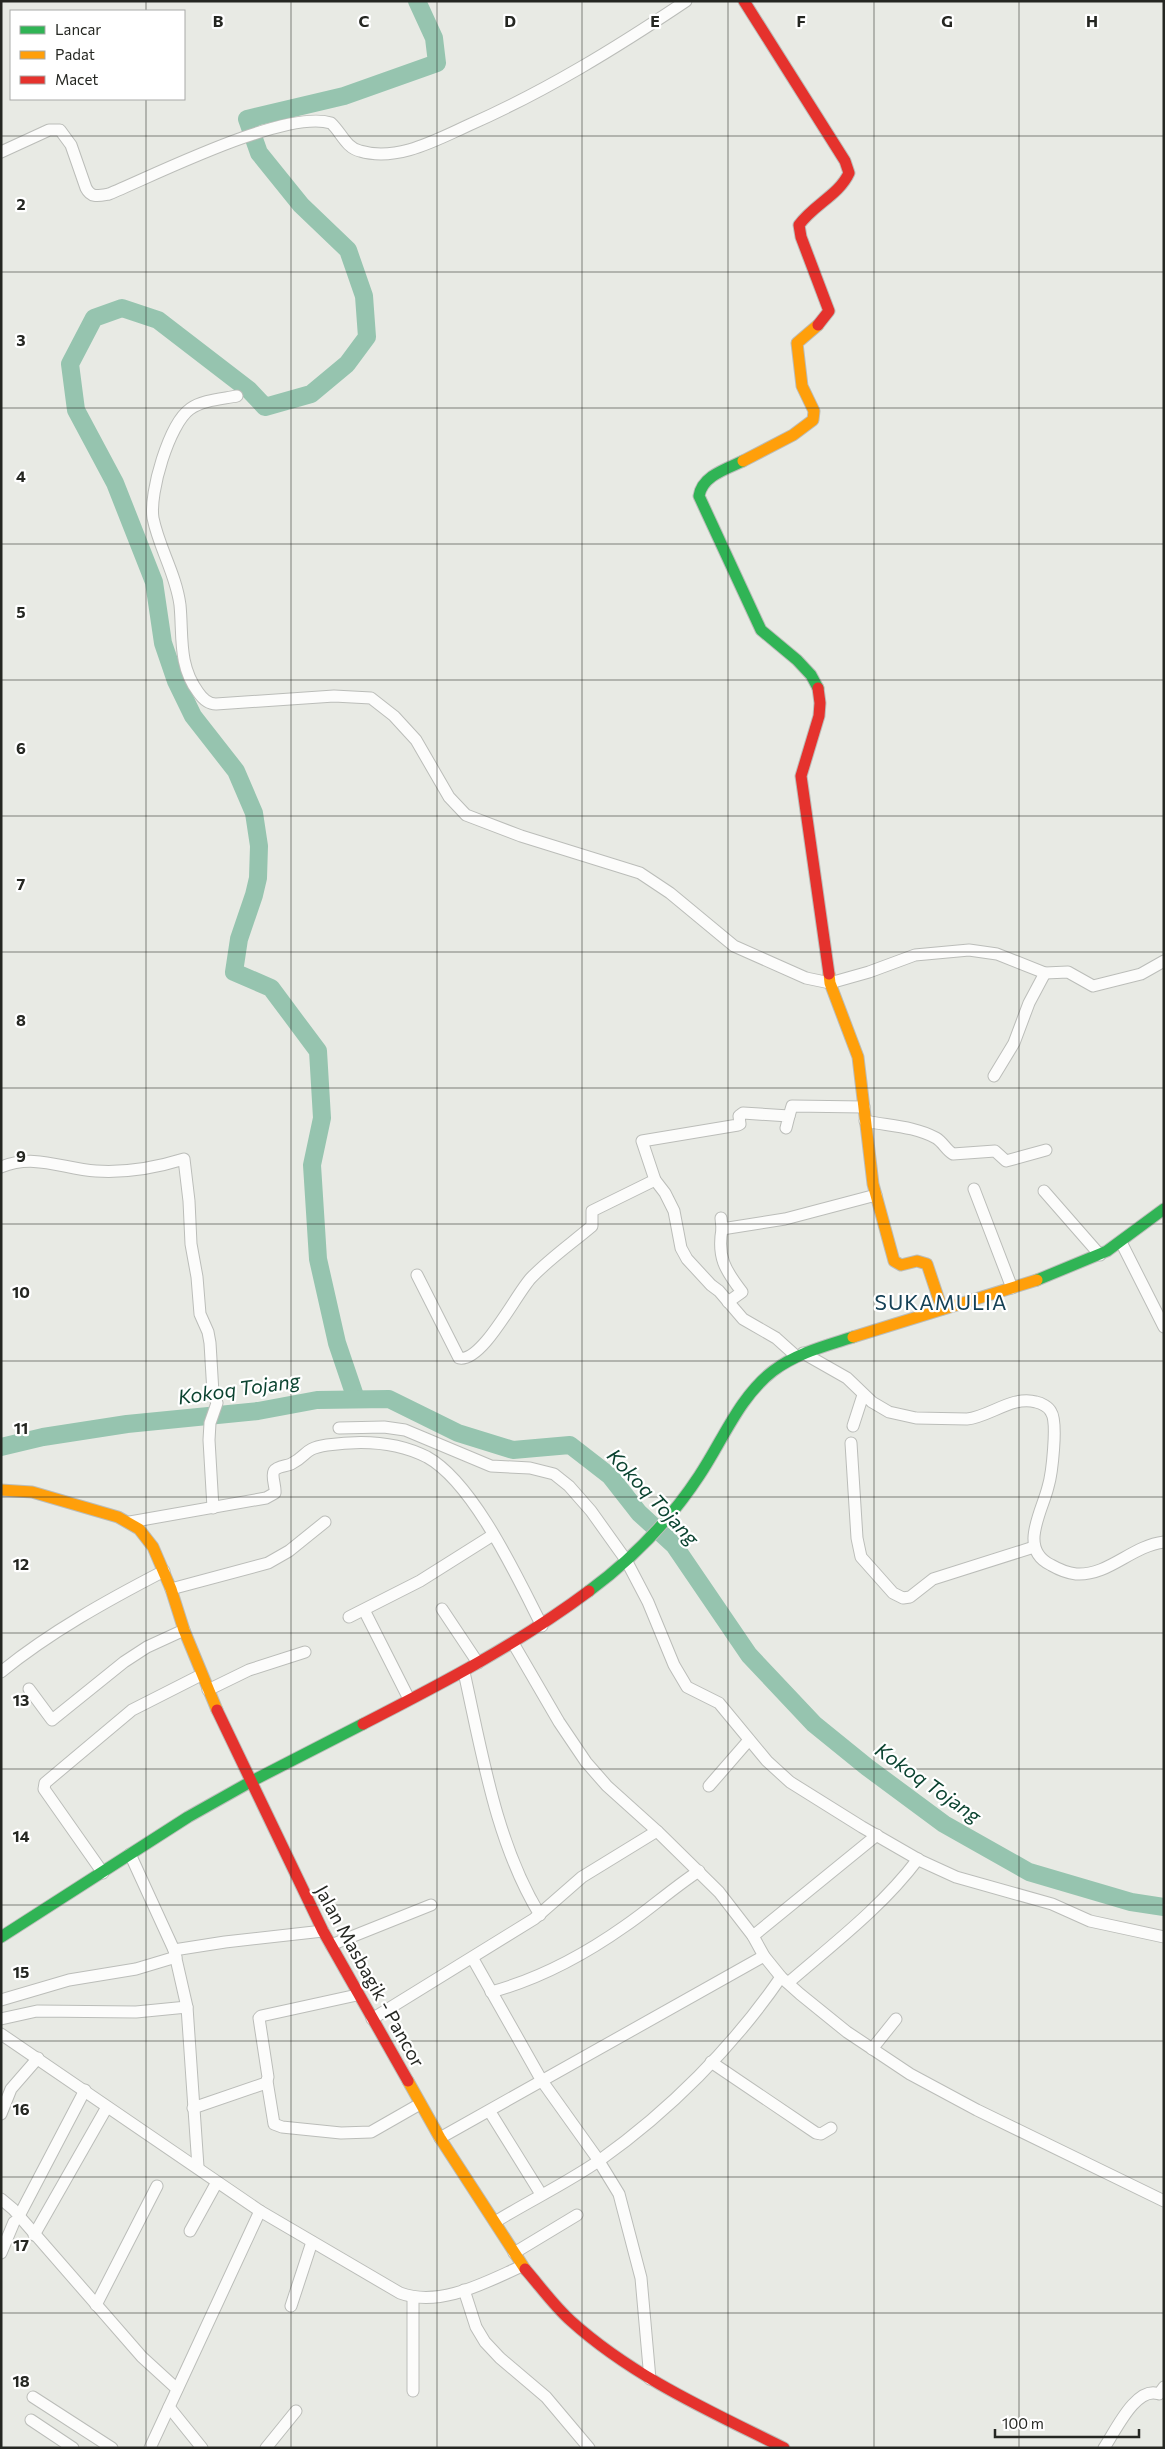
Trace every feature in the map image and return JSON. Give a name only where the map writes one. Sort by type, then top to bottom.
[{"type":"street","points":[[1,152],[49,130],[60,130],[71,145],[88,193],[96,196],[108,194],[244,136],[310,122],[328,122],[336,128],[354,150],[385,154],[409,150],[500,111],[556,83],[631,38],[686,1]]},
{"type":"street","points":[[744,1],[848,167],[848,178],[809,212],[799,225],[801,238],[829,311],[824,320],[797,343],[802,386],[814,416],[803,429],[707,479],[700,488],[699,496],[757,623],[767,638],[797,660],[812,676],[820,692],[821,709],[805,751],[801,776],[806,824],[826,942],[830,983],[858,1057],[868,1156],[876,1195],[894,1262],[901,1266],[917,1261],[927,1264],[942,1309]]},
{"type":"street","points":[[237,396],[204,403],[185,413],[169,441],[155,488],[153,516],[179,594],[182,659],[193,684],[206,701],[216,704],[334,696],[371,698],[394,716],[416,740],[449,797],[466,815],[521,836],[640,873],[670,893],[734,946],[746,953],[806,978],[830,983],[869,972],[915,955],[950,950],[969,950],[997,954],[1045,973],[1068,972],[1089,985],[1098,986],[1141,974],[1164,961]]},
{"type":"street","points":[[994,1076],[1014,1043],[1029,1003],[1045,973]]},
{"type":"street","points":[[864,1107],[791,1106],[788,1122],[744,1113],[739,1116],[740,1124],[738,1125],[645,1139],[642,1144],[655,1180],[668,1198],[675,1214],[684,1253],[694,1268],[747,1323],[776,1338],[800,1354],[847,1378],[878,1408],[889,1412],[923,1418],[978,1418],[999,1408],[1027,1401],[1044,1405],[1051,1412],[1054,1421],[1052,1464],[1048,1488],[1035,1526],[1034,1547],[1045,1562],[1073,1574],[1086,1574],[1102,1570],[1136,1550],[1164,1542]]},
{"type":"street","points":[[865,1121],[928,1134],[938,1139],[953,1154],[995,1151],[999,1152],[1006,1161],[1046,1150]]},
{"type":"street","points":[[1,1167],[19,1162],[44,1161],[77,1169],[117,1172],[141,1170],[180,1160],[189,1201],[191,1244],[197,1277],[200,1314],[208,1332],[213,1394],[217,1403],[209,1440],[213,1508]]},
{"type":"street","points":[[418,1275],[459,1358],[472,1356],[494,1333],[522,1289],[533,1276],[592,1226],[592,1212],[655,1180]]},
{"type":"street","points":[[974,1189],[1012,1288]]},
{"type":"street","points":[[1044,1191],[1100,1255]]},
{"type":"street","points":[[728,1302],[742,1292],[724,1267],[721,1251],[722,1223],[785,1219],[876,1195]]},
{"type":"street","points":[[1,1937],[130,1854],[250,1782],[464,1672],[542,1626],[602,1581],[626,1560],[670,1512],[701,1472],[728,1426],[751,1394],[776,1370],[800,1354],[1053,1275],[1100,1255],[1121,1242],[1164,1209]]},
{"type":"street","points":[[1121,1242],[1164,1327]]},
{"type":"street","points":[[853,1426],[863,1395]]},
{"type":"street","points":[[339,1428],[384,1427],[405,1430],[490,1466],[530,1468],[554,1474],[569,1486],[591,1511],[626,1560],[648,1602],[674,1664],[687,1687],[719,1703],[746,1743],[790,1782],[808,1795],[877,1836],[918,1859],[956,1877],[1052,1904],[1090,1921],[1164,1937]]},
{"type":"street","points":[[130,1522],[271,1496],[276,1488],[274,1471],[298,1460],[310,1448],[355,1441],[397,1446],[429,1458],[473,1503],[493,1535],[542,1626]]},
{"type":"street","points":[[851,1443],[857,1538],[861,1557],[893,1593],[903,1598],[910,1597],[933,1579],[1034,1547]]},
{"type":"street","name":"Jalan Masbagik - Pancor","points":[[1,1490],[21,1490],[48,1496],[130,1522],[148,1538],[164,1571],[184,1630],[208,1690],[250,1782],[323,1931],[357,1995],[440,2138],[522,2266],[552,2301],[591,2339],[650,2379],[681,2397],[784,2448]]},
{"type":"street","points":[[171,1589],[268,1563],[289,1551],[324,1522]]},
{"type":"street","points":[[349,1617],[420,1581],[493,1535]]},
{"type":"street","points":[[1,1672],[39,1644],[83,1616],[164,1571]]},
{"type":"street","points":[[442,1609],[478,1663]]},
{"type":"street","points":[[364,1610],[409,1699]]},
{"type":"street","points":[[29,1689],[52,1720],[132,1657],[147,1647],[184,1630]]},
{"type":"street","points":[[513,1643],[559,1722],[586,1762],[607,1786],[699,1871],[727,1902],[753,1936],[764,1956],[784,1980],[847,2032],[890,2062],[977,2110],[1164,2201]]},
{"type":"street","points":[[208,1690],[249,1670],[305,1652]]},
{"type":"street","points":[[464,1672],[503,1828],[518,1872],[540,1915]]},
{"type":"street","points":[[103,1873],[44,1789],[45,1784],[132,1710],[201,1674]]},
{"type":"street","points":[[710,1786],[746,1743]]},
{"type":"street","points":[[372,2019],[423,1986],[473,1959],[540,1915],[582,1877],[657,1831]]},
{"type":"street","points":[[753,1936],[877,1836]]},
{"type":"street","points":[[130,1854],[175,1954],[187,2007],[198,2167]]},
{"type":"street","points":[[495,2222],[599,2161],[654,2117],[711,2062],[784,1980],[869,1913],[898,1884],[918,1859]]},
{"type":"street","points":[[491,1992],[526,1981],[579,1955],[626,1926],[699,1871]]},
{"type":"street","points":[[331,1945],[431,1905]]},
{"type":"street","points":[[1,2000],[69,1980],[136,1969],[175,1954],[225,1942],[323,1931]]},
{"type":"street","points":[[440,2138],[490,2112],[542,2080],[764,1956]]},
{"type":"street","points":[[473,1959],[542,2080],[599,2161],[619,2194],[624,2206],[639,2265],[644,2295],[650,2379]]},
{"type":"street","points":[[357,1995],[260,2017],[262,2048],[268,2073],[267,2081],[274,2124],[282,2127],[341,2133],[372,2132],[420,2104]]},
{"type":"street","points":[[1,2019],[37,2011],[136,2012],[187,2007]]},
{"type":"street","points":[[872,2049],[896,2019]]},
{"type":"street","points":[[1,2034],[260,2211],[391,2289],[413,2298],[439,2297],[464,2290],[522,2266]]},
{"type":"street","points":[[1,2114],[11,2089],[38,2058]]},
{"type":"street","points":[[711,2062],[816,2133],[821,2134],[831,2128]]},
{"type":"street","points":[[193,2108],[267,2081]]},
{"type":"street","points":[[1,2253],[16,2219],[85,2090]]},
{"type":"street","points":[[34,2235],[107,2107]]},
{"type":"street","points":[[490,2112],[541,2194]]},
{"type":"street","points":[[190,2230],[218,2182]]},
{"type":"street","points":[[96,2305],[157,2186]]},
{"type":"street","points":[[3,2205],[34,2235],[142,2357],[177,2389]]},
{"type":"street","points":[[150,2448],[260,2211]]},
{"type":"street","points":[[514,2253],[578,2215]]},
{"type":"street","points":[[290,2306],[312,2242]]},
{"type":"street","points":[[464,2290],[476,2327],[484,2342],[546,2397],[589,2448]]},
{"type":"street","points":[[413,2298],[413,2391]]},
{"type":"street","points":[[1104,2448],[1136,2399],[1147,2392],[1162,2392]]},
{"type":"street","points":[[33,2397],[112,2448]]},
{"type":"street","points":[[169,2407],[202,2448]]},
{"type":"street","points":[[266,2448],[296,2411]]},
{"type":"street","points":[[31,2420],[73,2448]]},
{"type":"waterway","points":[[356,1399],[337,1343],[318,1259],[312,1165],[322,1118],[318,1051],[271,988],[234,972],[239,939],[258,878],[259,846],[254,813],[236,771],[193,716],[176,681],[163,643],[154,582],[115,483],[76,410],[70,364],[94,318],[122,308],[158,320],[249,390],[265,407],[311,394],[347,364],[367,337],[364,296],[348,250],[301,205],[259,153],[247,119],[344,96],[437,63],[434,38],[417,1]]},
{"type":"waterway","name":"Kokoq Tojang","points":[[1,1447],[43,1437],[127,1424],[258,1411],[317,1400],[389,1399],[458,1433],[513,1450],[570,1445],[610,1476],[639,1513],[674,1545],[749,1655],[814,1724],[867,1767],[944,1824],[1029,1872],[1131,1902],[1164,1907]]},
{"type":"traffic: fast","points":[[743,461],[722,470],[710,478],[701,489],[699,496],[761,630],[797,660],[811,675],[818,688]]},
{"type":"traffic: fast","points":[[1037,1280],[1107,1251],[1164,1209]]},
{"type":"traffic: fast","points":[[589,1591],[635,1553],[663,1524],[688,1492],[732,1420],[761,1382],[773,1371],[792,1359],[853,1337]]},
{"type":"traffic: fast","points":[[1,1937],[188,1817],[252,1781],[363,1724]]},
{"type":"traffic: slow","points":[[743,461],[793,435],[813,420],[814,411],[802,386],[797,343],[818,325]]},
{"type":"traffic: slow","points":[[829,974],[830,983],[858,1057],[873,1184],[894,1261],[901,1265],[917,1261],[927,1264],[942,1309]]},
{"type":"traffic: slow","points":[[853,1337],[1037,1280]]},
{"type":"traffic: slow","points":[[1,1490],[32,1492],[118,1517],[139,1529],[153,1547],[217,1710]]},
{"type":"traffic: slow","points":[[408,2081],[440,2138],[525,2269]]},
{"type":"traffic: jam","points":[[744,1],[845,161],[849,173],[839,188],[799,225],[801,237],[829,311],[818,325]]},
{"type":"traffic: jam","points":[[818,688],[819,716],[801,776],[829,974]]},
{"type":"traffic: jam","points":[[363,1724],[507,1646],[589,1591]]},
{"type":"traffic: jam","points":[[217,1710],[323,1931],[408,2081]]},
{"type":"traffic: jam","points":[[525,2269],[565,2315],[595,2341],[620,2359],[673,2392],[784,2448]]},
{"type":"district","name":"SUKAMULIA","points":[[941,1303]]}]
